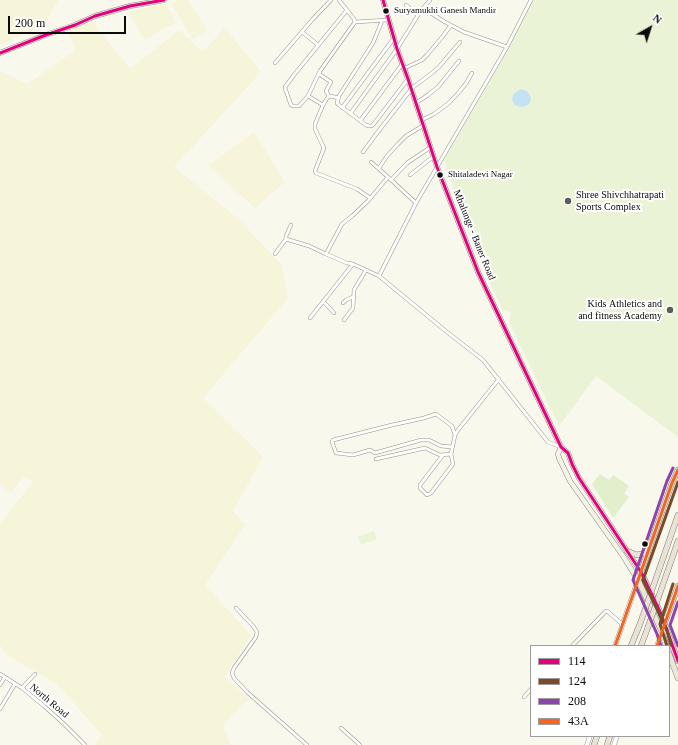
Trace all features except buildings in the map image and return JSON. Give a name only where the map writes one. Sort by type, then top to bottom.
[{"type":"highway","points":[[631,645],[678,515]]},
{"type":"highway","points":[[641,645],[678,541]]},
{"type":"main road","points":[[0,53],[95,16],[164,0]]},
{"type":"main road","name":"Mhalunge - Baner Road","points":[[383,0],[397,49],[412,88],[437,167],[478,272],[561,447],[568,453],[579,478],[641,572]]},
{"type":"main road","name":"Mhalunge - Baner Road","points":[[561,447],[558,454],[559,458],[570,481],[594,513],[638,580]]},
{"type":"main road","points":[[666,645],[662,632],[638,580],[678,470]]},
{"type":"main road","points":[[594,513],[600,509]]},
{"type":"main road","points":[[627,551],[641,554],[649,550]]},
{"type":"main road","points":[[641,572],[661,614],[678,661]]},
{"type":"main road","points":[[662,632],[678,586]]},
{"type":"main road","points":[[670,661],[678,678]]},
{"type":"street","points":[[275,63],[331,0]]},
{"type":"street","points":[[339,0],[355,22]]},
{"type":"street","points":[[350,114],[397,49],[418,15],[430,0]]},
{"type":"street","points":[[379,276],[416,203],[506,47],[531,0]]},
{"type":"street","points":[[406,6],[418,15]]},
{"type":"street","points":[[423,8],[464,32],[506,47]]},
{"type":"street","points":[[347,10],[284,88],[291,105],[299,106],[308,96],[319,74],[355,22]]},
{"type":"street","points":[[355,22],[388,20]]},
{"type":"street","points":[[382,21],[374,43],[338,98],[338,103],[342,108],[360,121],[369,126],[373,125],[408,79]]},
{"type":"street","points":[[360,121],[404,66],[422,60],[451,25]]},
{"type":"street","points":[[302,32],[318,45]]},
{"type":"street","points":[[342,108],[394,38]]},
{"type":"street","points":[[363,152],[412,88],[439,67],[460,42]]},
{"type":"street","points":[[416,103],[438,87],[459,61]]},
{"type":"street","points":[[379,168],[387,156],[406,136],[449,103],[467,82],[472,73]]},
{"type":"street","points":[[319,74],[331,82],[326,91],[329,96],[338,98]]},
{"type":"street","points":[[308,96],[323,105]]},
{"type":"street","points":[[329,96],[323,105],[314,127],[324,148],[315,172],[357,189],[370,198]]},
{"type":"street","points":[[391,180],[407,163],[431,147]]},
{"type":"street","points":[[410,175],[434,156]]},
{"type":"street","points":[[372,162],[416,203]]},
{"type":"street","points":[[326,254],[342,224],[370,198],[388,177]]},
{"type":"street","points":[[275,254],[286,239],[291,226]]},
{"type":"street","points":[[286,239],[309,246],[379,276],[483,360],[548,442],[561,447]]},
{"type":"street","points":[[310,318],[353,264]]},
{"type":"street","points":[[344,320],[353,308],[354,290],[366,270]]},
{"type":"street","points":[[343,303],[353,297]]},
{"type":"street","points":[[323,302],[334,313]]},
{"type":"street","points":[[443,455],[420,485],[420,488],[427,495],[431,493],[453,464],[451,454],[452,447],[458,430],[499,379]]},
{"type":"street","points":[[452,447],[441,446],[429,440],[421,440],[375,453],[370,450],[353,455],[336,454],[332,442],[333,440],[436,414],[452,426],[455,435]]},
{"type":"street","points":[[376,459],[425,448],[443,455],[451,454]]},
{"type":"street","points":[[615,645],[638,580]]},
{"type":"street","points":[[236,608],[257,632],[256,637],[234,668],[232,673],[234,678],[247,692],[307,745]]},
{"type":"street","points":[[573,645],[606,611],[622,624]]},
{"type":"street","points":[[657,645],[662,632]]},
{"type":"street","name":"North Road","points":[[0,674],[22,688],[64,724],[85,745]]},
{"type":"street","points":[[22,688],[35,674]]},
{"type":"street","points":[[0,685],[5,678]]},
{"type":"street","points":[[0,709],[15,684]]},
{"type":"street","points":[[524,696],[530,690]]},
{"type":"street","points":[[341,728],[360,745]]},
{"type":"shaded area","points":[[0,0],[58,0],[44,25],[0,45]]},
{"type":"shaded area","points":[[177,0],[188,0],[207,30],[193,39],[171,4]]},
{"type":"shaded area","points":[[165,3],[176,22],[144,40],[128,12]]},
{"type":"shaded area","points":[[91,20],[130,69],[179,30],[202,52],[225,28],[261,72],[174,167],[236,217],[282,265],[288,298],[203,398],[263,457],[233,511],[245,525],[205,585],[251,635],[225,677],[249,699],[223,725],[231,745],[95,745],[102,735],[57,684],[8,656],[0,645],[0,524],[33,482],[24,476],[11,493],[0,484],[0,71],[27,84],[76,50],[66,30]]},
{"type":"shaded area","points":[[254,132],[285,182],[255,208],[208,166]]},
{"type":"green space","name":"Shree Shivchhatrapati Sports Complex","points":[[530,0],[678,0],[678,437],[596,376],[559,426],[509,322],[511,313],[507,310],[503,311],[474,249],[444,160],[503,58]]},
{"type":"green space","points":[[600,474],[609,480],[613,475],[629,486],[624,493],[629,497],[613,518],[592,484]]},
{"type":"green space","points":[[374,531],[377,539],[361,545],[358,537]]},
{"type":"water","points":[[521,89],[527,91],[531,97],[530,103],[523,107],[517,106],[512,100],[513,95]]},
{"type":"transit line","name":"114","points":[[0,53],[95,16],[130,6],[164,0]]},
{"type":"transit line","name":"114","points":[[383,0],[397,49],[437,167],[478,272],[561,447],[568,453],[579,478],[641,572],[661,614],[678,661]]},
{"type":"transit line","name":"208","points":[[661,645],[633,580],[667,481],[673,468]]},
{"type":"transit line","name":"43A","points":[[615,645],[672,483],[678,470]]},
{"type":"transit line","name":"124","points":[[671,645],[667,630],[643,580],[678,482]]},
{"type":"transit line","name":"124","points":[[667,645],[660,624],[673,584]]},
{"type":"transit line","name":"43A","points":[[657,645],[678,586]]},
{"type":"transit line","name":"208","points":[[678,602],[670,625],[678,646]]},
{"type":"place","name":"Suryamukhi Ganesh Mandir","points":[[386,11]]},
{"type":"place","name":"Shitaladevi Nagar","points":[[440,175]]},
{"type":"place","name":"Shree Shivchhatrapati Sports Complex","points":[[568,201]]},
{"type":"place","name":"Kids Athletics and and fitness Academy","points":[[670,310]]}]
